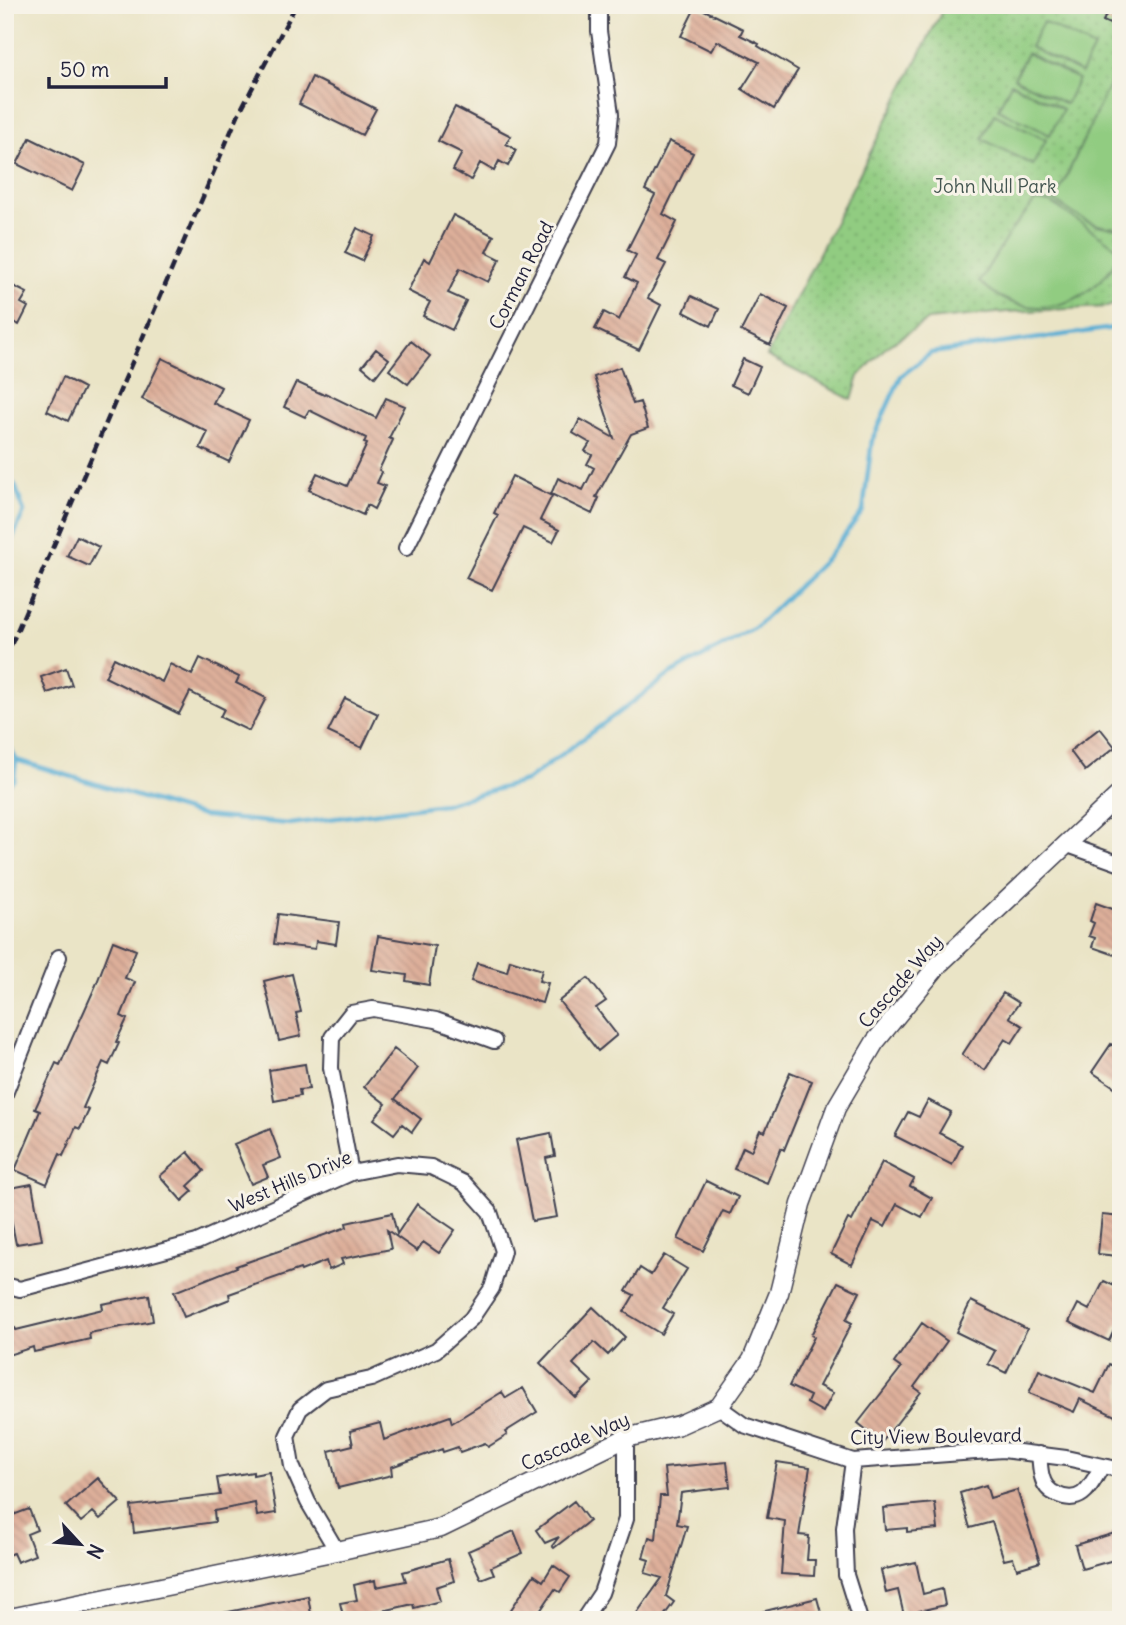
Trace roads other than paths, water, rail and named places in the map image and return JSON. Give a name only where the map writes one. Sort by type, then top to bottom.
[{"type":"street","name":"Corman Road","points":[[406,548],[608,144],[611,114],[599,30],[599,5]]},
{"type":"street","name":"Cascade Way","points":[[5,1619],[441,1528],[626,1438],[679,1425],[719,1407],[752,1360],[779,1293],[801,1204],[836,1108],[875,1042],[939,964],[1121,793]]},
{"type":"street","points":[[1065,844],[1121,864]]},
{"type":"street","points":[[5,1094],[59,957]]},
{"type":"street","points":[[351,1173],[331,1068],[332,1037],[351,1013],[373,1009],[436,1020],[494,1041]]},
{"type":"street","name":"West Hills Drive","points":[[5,1286],[20,1289],[197,1242],[351,1173],[397,1164],[431,1167],[464,1183],[490,1212],[502,1251],[492,1288],[471,1319],[436,1350],[371,1379],[326,1390],[300,1409],[287,1436],[292,1466],[308,1502],[337,1551]]},
{"type":"street","name":"City View Boulevard","points":[[719,1407],[744,1424],[853,1461],[1003,1450],[1066,1458],[1121,1470]]},
{"type":"street","points":[[583,1620],[601,1593],[626,1519],[626,1438]]},
{"type":"street","name":"City View Boulevard","points":[[1039,1454],[1042,1479],[1049,1491],[1065,1498],[1077,1498],[1089,1487],[1102,1465]]},
{"type":"street","points":[[853,1461],[844,1528],[845,1563],[860,1620]]},
{"type":"waterway","points":[[16,760],[203,816],[290,824],[444,804],[526,781],[669,675],[755,628],[827,558],[863,511],[872,440],[901,376],[931,353],[1121,327]]},
{"type":"waterway","points":[[5,476],[15,485],[24,512],[5,555]]},
{"type":"waterway","points":[[5,735],[16,760],[14,779],[5,788]]},
{"type":"railway","points":[[5,659],[238,115],[296,5]]},
{"type":"park label","name":"John Null Park","points":[[995,186]]}]
